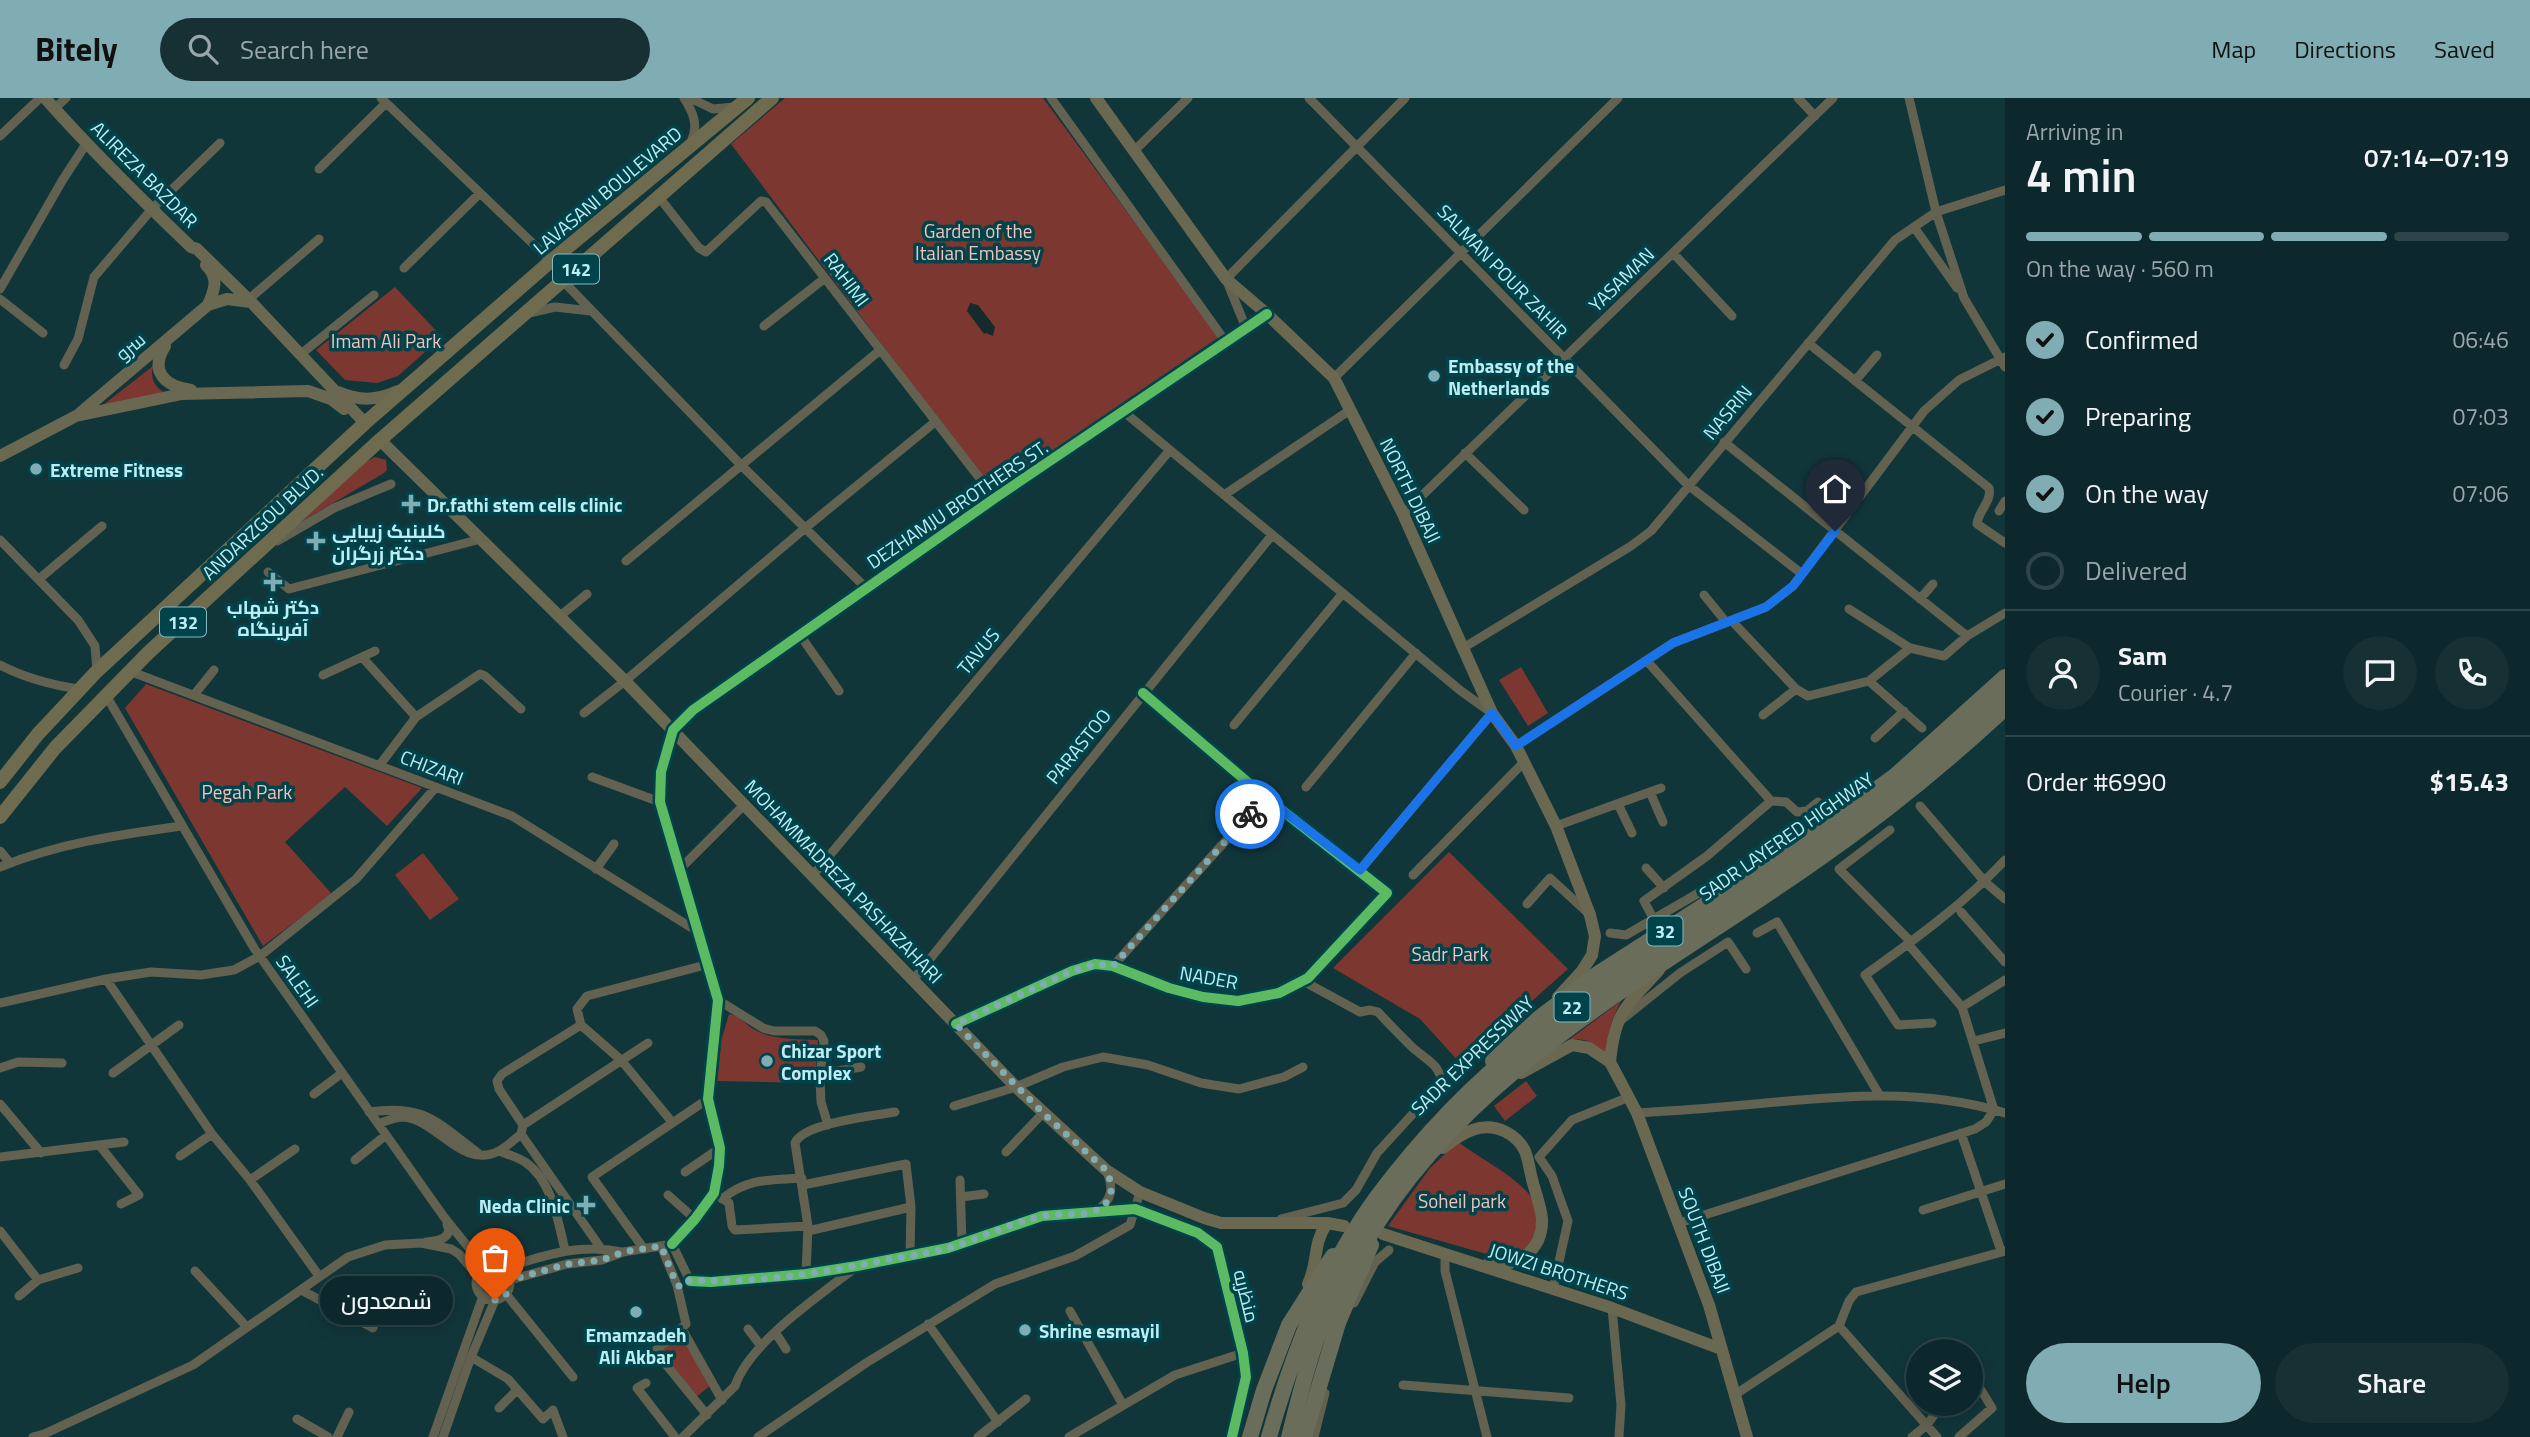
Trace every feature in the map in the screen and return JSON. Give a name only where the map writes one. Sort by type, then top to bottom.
[{"type":"highway","name":"SADR EXPRESSWAY","points":[[1250,1437],[1264,1390],[1289,1325],[1348,1228],[1398,1159],[1436,1116],[1538,1019],[1599,973],[1809,838],[1895,776],[2005,677]]},
{"type":"highway","name":"SADR LAYERED HIGHWAY","points":[[1269,1437],[1304,1330],[1344,1248],[1376,1199],[1430,1132],[1542,1029],[1609,981],[1816,844],[1891,790],[2005,689]]},
{"type":"highway","name":"SADR LAYERED HIGHWAY","points":[[1290,1437],[1319,1334],[1364,1245],[1415,1173],[1452,1131],[1507,1078],[1610,998],[1819,859],[1898,802],[2005,710]]},
{"type":"highway","name":"32","points":[[1290,1437],[1324,1336],[1408,1186],[1430,1160],[1509,1080],[1612,999],[1820,861],[1899,803],[2005,710]]},
{"type":"highway","points":[[1304,1437],[1338,1323],[1379,1235]]},
{"type":"main road","name":"ALIREZA BAZDAR","points":[[42,98],[214,273],[215,287],[208,305]]},
{"type":"main road","name":"LAVASANI BOULEVARD","points":[[380,440],[772,98]]},
{"type":"main road","name":"NORTH DIBAJI","points":[[1096,98],[1226,279],[1334,378],[1403,514],[1492,713],[1516,746],[1556,826],[1590,915],[1595,936],[1592,956],[1582,971],[1538,1019]]},
{"type":"main road","name":"LAVASANI BOULEVARD","points":[[365,423],[551,261],[743,102]]},
{"type":"main road","name":"ALIREZA BAZDAR","points":[[191,247],[197,249],[251,302],[365,423]]},
{"type":"main road","points":[[208,305],[227,299],[251,302]]},
{"type":"main road","name":"سرو","points":[[76,416],[208,305]]},
{"type":"main road","points":[[177,332],[165,346],[159,360],[160,373],[164,379],[183,389],[235,393]]},
{"type":"main road","points":[[308,391],[313,389],[317,382],[313,367]]},
{"type":"main road","points":[[334,390],[353,398],[367,400],[404,388],[406,400],[419,406]]},
{"type":"main road","points":[[1,453],[76,416],[181,394],[308,391],[331,399],[365,423],[380,440]]},
{"type":"main road","name":"ANDARZGOU BLVD.","points":[[0,782],[38,734],[97,671],[365,423]]},
{"type":"main road","name":"ANDARZGOU BLVD.","points":[[0,817],[55,748],[148,653],[380,440]]},
{"type":"main road","name":"MOHAMMADREZA PASHAZAHARI","points":[[380,440],[625,681],[1016,1087],[1106,1170],[1140,1192],[1221,1223],[1327,1223],[1348,1228]]},
{"type":"main road","points":[[187,587],[196,585],[202,588],[205,595],[202,603]]},
{"type":"main road","points":[[1509,1080],[1572,1045],[1579,1044],[1589,1048],[1610,1062],[1615,1025],[1623,1010],[1666,963]]},
{"type":"main road","name":"SOUTH DIBAJI","points":[[1610,1062],[1637,1113],[1710,1304],[1747,1437]]},
{"type":"main road","points":[[1430,1160],[1466,1132],[1485,1127],[1503,1130],[1525,1151],[1542,1219],[1540,1235],[1532,1251],[1516,1262],[1500,1265],[1445,1254]]},
{"type":"main road","points":[[1289,1325],[1314,1270],[1318,1236],[1327,1223]]},
{"type":"main road","name":"JOWZI BROTHERS","points":[[1379,1235],[1612,1308],[1721,1349]]},
{"type":"street","points":[[0,136],[42,98]]},
{"type":"street","points":[[54,109],[66,98]]},
{"type":"street","points":[[684,98],[692,110],[696,129],[687,150]]},
{"type":"street","points":[[690,98],[713,109],[743,102]]},
{"type":"street","points":[[1051,98],[1226,342]]},
{"type":"street","points":[[1134,151],[1188,98]]},
{"type":"street","name":"SALMAN POUR ZAHIR","points":[[1309,98],[1688,485],[1802,575]]},
{"type":"street","points":[[1246,328],[1226,279],[1405,98]]},
{"type":"street","points":[[1334,378],[1618,98]]},
{"type":"street","points":[[1798,98],[1815,116]]},
{"type":"street","name":"YASAMAN","points":[[1403,514],[1833,98]]},
{"type":"street","points":[[1909,98],[1936,212],[1964,298]]},
{"type":"street","points":[[318,169],[384,100],[551,261]]},
{"type":"street","points":[[64,365],[78,340],[94,277],[152,209],[220,143]]},
{"type":"street","points":[[0,289],[86,144]]},
{"type":"street","name":"NASRIN","points":[[1464,648],[1631,546],[1651,531],[1895,240],[1936,212],[2005,190]]},
{"type":"street","points":[[404,268],[480,193]]},
{"type":"street","name":"RAHIMI","points":[[658,197],[699,248],[706,252],[761,201],[766,202],[995,498]]},
{"type":"street","points":[[1516,746],[1673,643],[1766,607],[1793,586],[1924,411],[1959,380],[2004,361],[1914,226]]},
{"type":"street","points":[[251,302],[319,239]]},
{"type":"street","points":[[1672,253],[1732,316]]},
{"type":"street","points":[[764,326],[825,278]]},
{"type":"street","points":[[563,281],[741,465],[866,589]]},
{"type":"street","points":[[300,354],[374,295]]},
{"type":"street","points":[[0,299],[43,333]]},
{"type":"street","points":[[527,313],[555,307],[592,312]]},
{"type":"street","name":"DEZHAMJU BROTHERS ST.","points":[[673,730],[693,710],[995,498],[1266,314]]},
{"type":"street","points":[[1808,343],[1990,490],[1988,502],[1977,520],[1978,524],[2005,543]]},
{"type":"street","points":[[626,561],[879,351]]},
{"type":"street","points":[[1855,381],[1877,355]]},
{"type":"street","points":[[1224,495],[1350,410]]},
{"type":"street","points":[[1125,412],[1461,691],[1492,713],[1360,870],[1265,797],[1143,693]]},
{"type":"street","points":[[583,713],[935,422]]},
{"type":"street","points":[[1724,442],[1967,636]]},
{"type":"street","name":"TAVUS","points":[[813,875],[1170,450]]},
{"type":"street","points":[[1465,453],[1524,510]]},
{"type":"street","points":[[260,550],[334,508],[391,484]]},
{"type":"street","points":[[1999,511],[2005,501]]},
{"type":"street","points":[[39,579],[102,526]]},
{"type":"street","name":"PARASTOO","points":[[913,980],[1272,535]]},
{"type":"street","points":[[268,572],[289,589],[481,539]]},
{"type":"street","points":[[0,540],[78,620],[95,646],[97,671]]},
{"type":"street","points":[[1920,599],[1933,584]]},
{"type":"street","points":[[1234,725],[1343,593]]},
{"type":"street","points":[[560,616],[587,594]]},
{"type":"street","points":[[1704,595],[1797,689],[1808,696],[1868,681],[1910,648]]},
{"type":"street","points":[[1849,609],[1910,648],[1944,656],[1967,636],[2005,613]]},
{"type":"street","points":[[800,635],[839,691]]},
{"type":"street","points":[[323,675],[375,651]]},
{"type":"street","points":[[1306,787],[1416,653]]},
{"type":"street","points":[[362,657],[416,717]]},
{"type":"street","points":[[1647,661],[1771,800],[1786,802],[1797,812],[1807,811],[1818,802]]},
{"type":"street","points":[[0,665],[20,675],[79,689]]},
{"type":"street","points":[[194,695],[214,670]]},
{"type":"street","name":"CHIZARI","points":[[132,672],[512,817],[700,933]]},
{"type":"street","points":[[379,766],[416,717],[480,674],[521,709]]},
{"type":"street","points":[[1461,691],[1473,691],[1479,681]]},
{"type":"street","points":[[1868,681],[1922,728]]},
{"type":"street","points":[[1763,715],[1797,689]]},
{"type":"street","name":"SALEHI","points":[[107,697],[260,956],[482,1272]]},
{"type":"street","points":[[1875,738],[1904,711]]},
{"type":"street","points":[[673,730],[661,772],[660,802],[718,1000],[708,1099],[720,1148],[718,1196]]},
{"type":"street","points":[[1413,874],[1524,762]]},
{"type":"street","points":[[592,778],[660,802]]},
{"type":"street","points":[[0,1003],[106,979],[151,972],[201,975],[234,970],[260,956],[356,879],[436,788]]},
{"type":"street","points":[[1556,826],[1661,788]]},
{"type":"street","points":[[1650,792],[1663,822]]},
{"type":"street","points":[[956,1024],[1072,971],[1096,964],[1113,966],[1265,797]]},
{"type":"street","points":[[1653,918],[1644,901],[1707,856],[1771,800]]},
{"type":"street","points":[[1618,804],[1632,833]]},
{"type":"street","points":[[681,868],[744,805]]},
{"type":"street","points":[[1920,806],[1985,882],[2005,899]]},
{"type":"street","points":[[0,851],[5,865],[46,849],[114,835],[181,826]]},
{"type":"street","points":[[1679,1223],[1961,1133],[1986,1122],[1994,1110],[1962,1007],[1910,943],[1839,869],[1890,830]]},
{"type":"street","points":[[596,869],[614,844]]},
{"type":"street","points":[[1933,1023],[1898,1025],[1865,975],[1910,943],[1985,882],[2005,860]]},
{"type":"street","points":[[1646,868],[1664,888]]},
{"type":"street","name":"NADER","points":[[1113,966],[1191,994],[1238,1001],[1279,993],[1308,978],[1388,893],[1360,870]]},
{"type":"street","points":[[1610,933],[1626,935],[1728,876]]},
{"type":"street","points":[[1527,904],[1550,878],[1590,915]]},
{"type":"street","points":[[1961,912],[2005,962]]},
{"type":"street","points":[[1757,933],[1777,922],[1880,1096]]},
{"type":"street","points":[[1615,1025],[1680,973],[1728,942],[1746,969]]},
{"type":"street","points":[[671,1122],[621,1060],[580,1025],[577,1009],[587,996],[709,964]]},
{"type":"street","points":[[106,979],[212,1134],[250,1180],[319,1276]]},
{"type":"street","points":[[1962,1007],[2005,980]]},
{"type":"street","points":[[1269,1222],[1343,1203],[1356,1190],[1377,1153],[1441,1083],[1442,1076],[1422,1053],[1414,1049],[1377,1012],[1360,1012],[1303,981]]},
{"type":"street","points":[[718,1000],[763,1028],[774,1031],[816,1031],[821,1034],[824,1041],[820,1074],[821,1102],[828,1125]]},
{"type":"street","points":[[113,1073],[179,1025]]},
{"type":"street","points":[[580,1025],[502,1074],[497,1081],[522,1130],[600,1247]]},
{"type":"street","points":[[1974,1041],[2005,1033]]},
{"type":"street","points":[[499,1151],[522,1130],[648,1043]]},
{"type":"street","points":[[954,1105],[1016,1087],[1063,1067],[1103,1058],[1148,1065],[1201,1083],[1239,1089],[1284,1077],[1303,1068]]},
{"type":"street","points":[[0,1068],[18,1062],[62,1063]]},
{"type":"street","points":[[820,1074],[861,1067]]},
{"type":"street","points":[[314,1094],[342,1073]]},
{"type":"street","points":[[1637,1113],[1818,1098],[1880,1096],[1936,1097],[2005,1113]]},
{"type":"street","points":[[1553,1289],[1568,1221],[1552,1175],[1539,1157],[1572,1120],[1629,1097]]},
{"type":"street","points":[[644,1249],[592,1177],[708,1099]]},
{"type":"street","points":[[0,1104],[41,1153]]},
{"type":"street","points":[[369,1112],[395,1108],[416,1111],[480,1154]]},
{"type":"street","points":[[806,1274],[808,1229],[794,1143],[796,1139],[828,1125],[895,1112]]},
{"type":"street","points":[[1006,1152],[1043,1113]]},
{"type":"street","points":[[378,1124],[406,1117],[421,1121],[465,1152],[480,1154],[499,1151],[526,1162],[544,1184],[565,1250]]},
{"type":"street","points":[[1736,1394],[1839,1326],[1849,1301],[1856,1292],[2003,1251],[1961,1133]]},
{"type":"street","points":[[180,1156],[212,1134]]},
{"type":"street","points":[[355,1160],[386,1135]]},
{"type":"street","points":[[0,1157],[124,1142]]},
{"type":"street","points":[[100,1146],[139,1195],[121,1204]]},
{"type":"street","points":[[685,1172],[720,1148]]},
{"type":"street","points":[[250,1180],[295,1149]]},
{"type":"street","points":[[510,1280],[568,1264],[602,1260],[623,1252],[672,1244],[718,1196],[753,1181],[802,1181],[906,1164],[911,1207],[910,1256]]},
{"type":"street","points":[[1095,1212],[1105,1205],[1111,1195],[1111,1182],[1106,1170]]},
{"type":"street","points":[[960,1180],[962,1243]]},
{"type":"street","points":[[1923,1210],[2005,1184]]},
{"type":"street","points":[[758,1437],[866,1363],[995,1284],[1075,1256],[1130,1225],[1140,1192]]},
{"type":"street","points":[[961,1197],[984,1194]]},
{"type":"street","points":[[668,1195],[695,1219]]},
{"type":"street","points":[[718,1196],[729,1203],[735,1230],[808,1229],[911,1207]]},
{"type":"street","points":[[690,1280],[711,1282],[806,1274],[857,1266],[962,1243],[1042,1216],[1135,1209]]},
{"type":"street","name":"منظریه","points":[[1135,1209],[1198,1233],[1217,1247],[1243,1353],[1246,1377],[1232,1437]]},
{"type":"street","points":[[33,1437],[193,1365],[348,1257],[385,1245],[443,1239],[449,1231],[444,1217]]},
{"type":"street","points":[[0,1231],[38,1280]]},
{"type":"street","points":[[421,1243],[451,1250],[482,1272]]},
{"type":"street","points":[[672,1244],[690,1280]]},
{"type":"street","points":[[661,1246],[677,1285],[686,1324],[655,1351],[707,1415]]},
{"type":"street","points":[[502,1269],[565,1250],[600,1247],[623,1252]]},
{"type":"street","points":[[1314,1437],[1348,1315],[1375,1262],[1389,1250]]},
{"type":"street","points":[[1445,1254],[1445,1272],[1487,1437]]},
{"type":"street","points":[[495,1300],[483,1296],[477,1287],[482,1272],[494,1266],[502,1269],[510,1280]]},
{"type":"street","points":[[683,1437],[735,1386],[738,1376],[775,1332],[857,1266]]},
{"type":"street","points":[[19,1296],[38,1280],[78,1268]]},
{"type":"street","points":[[195,1270],[247,1327]]},
{"type":"street","points":[[443,1437],[471,1357],[495,1300],[506,1294],[510,1280]]},
{"type":"street","points":[[677,1285],[685,1286],[690,1280]]},
{"type":"street","points":[[300,1290],[373,1328]]},
{"type":"street","points":[[506,1294],[573,1377]]},
{"type":"street","points":[[433,1437],[483,1296]]},
{"type":"street","points":[[1612,1308],[1621,1405],[1619,1437]]},
{"type":"street","points":[[1070,1311],[1123,1405]]},
{"type":"street","points":[[928,1324],[998,1422]]},
{"type":"street","points":[[1839,1326],[1937,1437]]},
{"type":"street","points":[[682,1329],[722,1400]]},
{"type":"street","points":[[748,1329],[761,1346]]},
{"type":"street","points":[[775,1332],[786,1349]]},
{"type":"street","points":[[1069,1437],[1175,1375],[1243,1353]]},
{"type":"street","points":[[471,1357],[508,1379],[543,1419],[553,1410],[563,1437]]},
{"type":"street","points":[[646,1383],[637,1388],[675,1437]]},
{"type":"street","points":[[1403,1385],[1569,1398]]},
{"type":"street","points":[[499,1408],[517,1390]]},
{"type":"street","points":[[1983,1393],[1992,1408],[1983,1416]]},
{"type":"street","points":[[978,1437],[1026,1399]]},
{"type":"street","points":[[337,1437],[349,1412]]},
{"type":"street","points":[[1912,1437],[1933,1416]]},
{"type":"street","points":[[1959,1437],[1983,1416]]},
{"type":"street","points":[[297,1419],[328,1437]]},
{"type":"street","points":[[44,1434],[56,1437]]},
{"type":"green space","name":"Garden of the Italian Embassy","points":[[785,98],[1043,98],[1219,337],[993,492],[731,144]]},
{"type":"green space","name":"Imam Ali Park","points":[[395,287],[442,337],[398,376],[377,383],[345,380],[316,350]]},
{"type":"green space","points":[[153,366],[154,383],[168,394],[94,412]]},
{"type":"green space","points":[[375,457],[386,460],[387,470],[384,473],[301,522],[367,461]]},
{"type":"green space","points":[[1521,667],[1548,713],[1528,726],[1499,680]]},
{"type":"green space","name":"Pegah Park","points":[[146,684],[422,788],[387,826],[345,787],[285,842],[332,894],[263,946],[125,708]]},
{"type":"green space","name":"Sadr Park","points":[[1449,852],[1568,969],[1461,1064],[1420,1019],[1333,968]]},
{"type":"green space","points":[[423,853],[459,899],[430,920],[395,875]]},
{"type":"green space","points":[[1621,1001],[1610,1027],[1608,1055],[1591,1042],[1570,1039]]},
{"type":"green space","name":"Chizar Sport Complex","points":[[729,1014],[771,1036],[818,1040],[815,1083],[717,1081],[721,1041]]},
{"type":"green space","points":[[1526,1081],[1537,1096],[1505,1121],[1494,1106]]},
{"type":"green space","name":"Soheil park","points":[[1458,1142],[1514,1180],[1532,1198],[1536,1211],[1535,1232],[1521,1252],[1506,1257],[1490,1255],[1388,1226],[1430,1168]]},
{"type":"green space","points":[[494,1269],[504,1273],[508,1283],[504,1293],[494,1297],[484,1293],[480,1283],[484,1273]]},
{"type":"green space","points":[[682,1333],[711,1385],[695,1398],[658,1353]]},
{"type":"water","points":[[970,303],[978,305],[995,327],[993,336],[984,334],[967,311]]},
{"type":"cycle path","points":[[672,1244],[714,1193],[720,1148],[708,1099],[718,1000],[660,802],[661,772],[673,730],[693,710],[995,498],[1267,314]]},
{"type":"cycle path","points":[[956,1024],[1072,971],[1095,964],[1113,966],[1169,988],[1203,997],[1238,1001],[1279,993],[1308,978],[1387,893],[1265,797],[1143,693]]},
{"type":"cycle path","points":[[690,1281],[711,1282],[806,1274],[857,1266],[948,1248],[1042,1216],[1135,1209],[1198,1233],[1217,1247],[1243,1353],[1246,1377],[1232,1437]]},
{"type":"way so far","points":[[495,1300],[506,1294],[510,1280],[568,1264],[602,1260],[623,1252],[661,1246],[677,1285],[681,1287],[690,1280],[711,1282],[806,1274],[857,1266],[947,1248],[1042,1216],[1095,1212],[1105,1205],[1111,1195],[1111,1182],[1106,1170],[1016,1087],[956,1024],[1072,971],[1096,964],[1113,966],[1250,814]]},
{"type":"place","name":"Embassy of the Netherlands","points":[[1434,376]]},
{"type":"place","name":"Extreme Fitness","points":[[36,469]]},
{"type":"place","name":"Dr.fathi stem cells clinic","points":[[411,504]]},
{"type":"place","name":"کلینیک زیبایی دکتر زرگران","points":[[316,541]]},
{"type":"place","name":"دکتر شهاب آفرینگاه","points":[[273,582]]},
{"type":"place","name":"Chizar Sport Complex","points":[[767,1061]]},
{"type":"place","name":"Neda Clinic","points":[[586,1205]]},
{"type":"place","name":"شمعدون","points":[[495,1300]]},
{"type":"place","name":"Emamzadeh Ali Akbar","points":[[636,1312]]},
{"type":"place","name":"Shrine esmayil","points":[[1025,1330]]},
{"type":"route","points":[[1250,814],[1265,797],[1360,870],[1492,713],[1516,746],[1673,643],[1766,607],[1793,586],[1835,531]]}]
